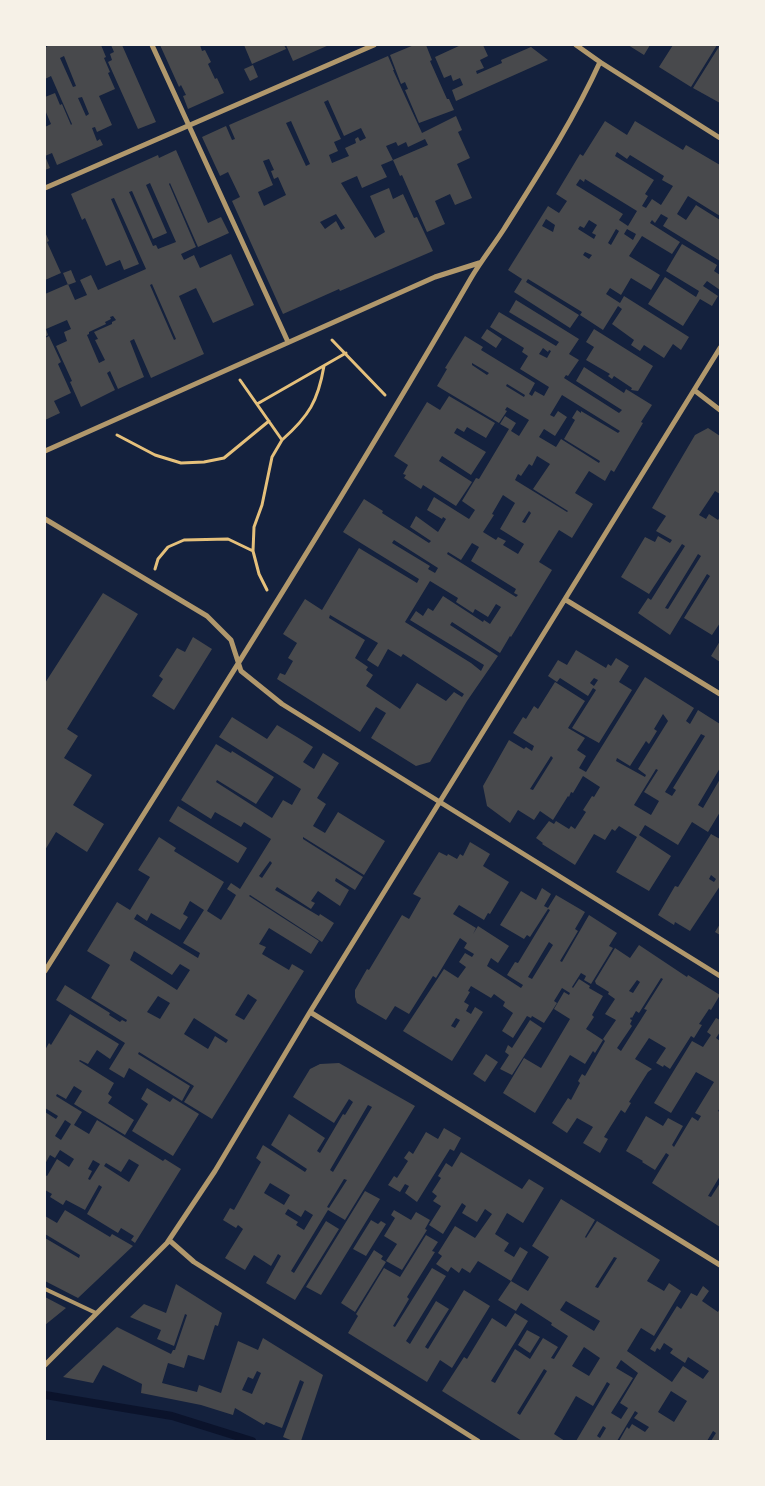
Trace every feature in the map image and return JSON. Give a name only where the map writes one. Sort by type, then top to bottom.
[{"type":"street","points":[[152,45],[288,342]]},
{"type":"street","points":[[45,188],[374,45]]},
{"type":"street","points":[[576,45],[720,138]]},
{"type":"street","points":[[45,971],[239,663],[396,408],[479,264],[502,232],[582,100],[600,62]]},
{"type":"street","points":[[45,451],[435,277],[479,264]]},
{"type":"street","points":[[45,1365],[169,1240],[215,1171],[310,1012],[720,348]]},
{"type":"street","points":[[694,390],[720,410]]},
{"type":"street","points":[[45,519],[207,616],[231,640],[241,671],[282,704],[720,976]]},
{"type":"street","points":[[566,600],[720,694]]},
{"type":"street","points":[[310,1012],[720,1265]]},
{"type":"street","points":[[169,1240],[194,1262],[478,1441]]},
{"type":"lane","points":[[45,1289],[96,1313]]},
{"type":"path","points":[[318,328],[377,384],[396,408]]},
{"type":"path","points":[[257,404],[346,353]]},
{"type":"path","points":[[277,600],[266,590],[259,574],[253,551],[254,527],[262,504],[272,457],[282,440],[300,424],[313,404],[321,384],[324,366]]},
{"type":"path","points":[[232,367],[282,440]]},
{"type":"path","points":[[98,426],[155,455],[181,463],[204,462],[224,458],[269,421]]},
{"type":"path","points":[[152,582],[158,559],[168,548],[184,540],[228,539],[253,551]]},
{"type":"building","points":[[49,45],[101,45],[110,72],[108,73],[115,89],[99,96],[112,125],[97,132],[95,127],[92,128],[97,141],[100,139],[103,145],[57,165],[52,153],[45,156],[45,127],[51,124],[45,110],[45,97],[55,93],[72,124],[51,76],[45,79],[45,48]],"holes":[[[64,56],[76,86],[73,87],[60,58]],[[82,97],[89,114],[86,116],[78,98]]]},
{"type":"building","points":[[111,45],[122,45],[156,122],[138,129],[108,62],[112,60],[110,54],[114,52]]},
{"type":"building","points":[[160,45],[200,45],[202,51],[205,50],[211,62],[208,64],[224,93],[188,109],[183,96],[186,95],[181,85],[179,87]]},
{"type":"building","points":[[244,45],[284,45],[286,49],[252,64]]},
{"type":"building","points":[[286,45],[329,45],[293,61]]},
{"type":"building","points":[[414,45],[426,45],[432,60],[430,61],[454,110],[419,123],[405,90],[408,89],[405,82],[401,84],[390,55]]},
{"type":"building","points":[[461,45],[483,45],[488,56],[480,60],[484,68],[476,71],[477,74],[502,63],[501,60],[531,47],[548,60],[456,101],[452,90],[463,85],[460,78],[453,81],[451,75],[444,78],[435,57]]},
{"type":"building","points":[[628,45],[650,45],[644,55]]},
{"type":"building","points":[[673,45],[717,45],[691,87],[659,67]]},
{"type":"building","points":[[720,45],[720,103],[693,88]]},
{"type":"building","points":[[388,56],[422,133],[456,116],[462,130],[458,132],[470,158],[457,164],[472,198],[455,205],[450,194],[435,201],[445,224],[427,232],[402,175],[400,176],[393,160],[381,165],[387,177],[362,188],[357,176],[341,183],[375,238],[385,232],[370,196],[389,188],[393,199],[403,194],[414,218],[417,217],[433,251],[283,314],[232,201],[240,197],[228,172],[220,176],[202,137],[226,126],[232,140],[235,139],[229,125]],"holes":[[[328,100],[344,136],[361,128],[366,138],[360,141],[358,137],[355,139],[356,143],[345,148],[349,156],[332,163],[329,155],[338,151],[334,142],[341,139],[324,102]],[[291,121],[310,164],[306,166],[286,123]],[[425,139],[428,145],[393,160],[386,146],[396,142],[398,146],[406,142],[408,147]],[[269,159],[274,170],[271,171],[274,179],[278,177],[286,195],[264,206],[258,192],[273,185],[263,161]],[[336,214],[345,228],[341,230],[336,221],[325,229],[320,222]]]},
{"type":"building","points":[[253,65],[258,77],[250,81],[244,69]]},
{"type":"building","points":[[605,121],[627,135],[635,121],[683,150],[686,145],[720,165],[720,216],[688,196],[677,214],[686,220],[696,205],[720,220],[720,261],[663,226],[668,218],[661,214],[655,223],[652,220],[650,223],[680,242],[672,254],[642,236],[629,256],[660,275],[651,290],[631,278],[621,295],[610,288],[606,294],[620,303],[624,296],[689,337],[681,350],[673,344],[664,358],[644,345],[640,351],[631,345],[634,340],[612,324],[622,309],[618,306],[603,330],[580,315],[582,312],[528,279],[526,282],[579,315],[570,328],[514,292],[522,279],[508,270],[548,206],[559,213],[567,201],[556,194],[580,154],[583,156]],"holes":[[[617,152],[627,159],[630,155],[664,176],[662,180],[673,186],[661,205],[652,199],[646,208],[642,206],[648,196],[645,194],[654,180],[615,156]],[[580,179],[584,182],[585,179],[637,211],[628,226],[619,220],[623,214],[576,185]],[[546,219],[555,225],[553,232],[542,226]],[[589,220],[597,225],[592,233],[596,235],[594,239],[578,229],[580,226],[584,228]],[[616,229],[619,231],[611,245],[608,243]],[[627,229],[636,234],[633,240],[624,234]],[[585,252],[592,255],[589,259],[583,255]]]},
{"type":"building","points":[[176,150],[208,223],[221,217],[229,233],[198,247],[170,183],[196,247],[181,254],[184,260],[194,255],[200,268],[231,254],[254,305],[213,323],[196,288],[179,296],[204,354],[151,378],[134,339],[130,341],[144,377],[118,389],[110,371],[107,373],[115,390],[81,407],[70,382],[72,381],[56,346],[67,341],[64,332],[71,329],[67,320],[46,329],[48,335],[45,337],[45,294],[68,284],[75,300],[87,295],[80,280],[91,275],[98,290],[146,269],[114,198],[111,199],[139,264],[124,270],[120,260],[106,266],[85,218],[82,220],[71,194],[158,155],[159,158]],"holes":[[[150,183],[176,242],[158,249],[156,245],[153,246],[129,192],[132,191],[153,239],[167,233],[146,185]],[[152,284],[176,339],[174,340],[150,285]],[[113,316],[116,320],[112,324],[94,332],[98,339],[95,340],[105,360],[99,363],[87,335],[89,332],[106,324],[105,322],[111,319],[110,317]]]},
{"type":"building","points":[[45,156],[50,168],[45,170]]},
{"type":"building","points":[[45,232],[49,241],[47,242],[61,273],[45,280]]},
{"type":"building","points":[[682,244],[717,265],[714,271],[720,275],[720,290],[707,281],[703,286],[718,296],[712,306],[700,299],[683,326],[648,304],[665,277],[696,297],[699,291],[666,271]]},
{"type":"building","points":[[71,270],[76,282],[68,285],[63,273]]},
{"type":"building","points":[[516,300],[579,339],[569,354],[579,360],[568,376],[566,375],[564,378],[619,413],[622,410],[576,381],[584,367],[624,393],[626,389],[652,405],[614,472],[611,470],[605,481],[589,471],[575,493],[593,504],[572,538],[559,530],[539,562],[552,570],[500,653],[452,622],[450,625],[498,656],[467,701],[430,762],[416,766],[371,738],[386,713],[376,707],[360,732],[277,679],[280,673],[285,675],[293,661],[288,658],[297,643],[283,634],[305,599],[322,610],[359,548],[417,583],[419,579],[343,532],[364,499],[383,511],[382,513],[429,543],[431,541],[410,527],[416,516],[438,532],[446,519],[443,517],[442,519],[427,510],[434,497],[469,519],[475,510],[462,501],[476,478],[479,479],[509,429],[500,424],[505,416],[516,423],[511,431],[519,436],[529,420],[507,407],[505,410],[507,411],[499,423],[437,386],[447,369],[445,368],[465,336],[483,347],[481,350],[535,383],[529,394],[532,396],[535,391],[544,396],[549,387],[520,369],[528,356],[522,352],[524,348],[490,327],[499,312],[556,346],[559,342],[509,312]],"holes":[[[543,348],[548,352],[549,350],[551,351],[547,358],[539,354]],[[472,363],[489,373],[487,375],[472,365]],[[507,384],[525,395],[524,397],[506,386]],[[562,395],[620,431],[618,433],[577,410],[572,418],[575,420],[564,439],[600,461],[599,463],[561,439],[556,447],[539,437],[544,429],[555,436],[567,417],[558,411],[554,417],[550,415]],[[537,456],[550,464],[533,489],[568,511],[515,480],[518,474],[521,476],[529,464],[532,466]],[[503,495],[515,503],[500,529],[524,544],[518,554],[503,545],[506,541],[498,537],[496,540],[483,532],[494,515],[492,514]],[[529,511],[531,513],[525,523],[522,522]],[[394,540],[438,568],[435,573],[428,569],[430,566],[392,543]],[[472,543],[479,547],[471,561],[516,589],[514,593],[518,595],[516,597],[447,554],[448,552],[461,560]],[[430,581],[458,598],[456,602],[473,613],[475,609],[488,617],[496,604],[501,607],[490,624],[484,620],[483,622],[443,596],[433,611],[428,608],[423,616],[416,611],[410,620],[484,665],[481,671],[405,622]],[[330,615],[378,643],[367,660],[378,667],[388,649],[401,657],[403,654],[464,694],[462,697],[454,692],[446,701],[417,683],[400,709],[366,686],[373,675],[366,670],[368,667],[355,658],[365,640],[329,618]]]},
{"type":"building","points":[[487,329],[502,339],[496,348],[481,338]]},
{"type":"building","points":[[594,329],[653,366],[638,391],[631,390],[632,388],[614,376],[612,379],[608,376],[610,374],[586,360],[594,347],[586,342]]},
{"type":"building","points":[[49,336],[61,362],[58,364],[71,393],[54,401],[60,413],[45,420],[45,338]]},
{"type":"building","points":[[449,396],[495,423],[486,438],[467,427],[464,432],[457,428],[454,433],[486,452],[471,475],[442,456],[439,461],[472,482],[456,506],[423,485],[421,489],[404,478],[406,475],[403,474],[408,465],[394,456],[427,402],[440,410]]},
{"type":"building","points":[[708,428],[720,436],[720,494],[715,491],[699,515],[706,519],[709,514],[718,520],[720,517],[720,623],[712,635],[684,618],[710,576],[707,574],[670,635],[638,613],[648,598],[651,600],[685,546],[682,544],[649,594],[621,577],[645,537],[655,542],[658,536],[670,543],[672,540],[656,531],[666,516],[652,508],[695,435]],"holes":[[[698,554],[701,556],[668,609],[665,608]]]},
{"type":"building","points":[[103,593],[138,614],[67,729],[78,736],[64,758],[92,775],[73,805],[104,824],[87,852],[56,832],[45,850],[45,683]]},
{"type":"building","points":[[193,637],[212,649],[174,710],[152,696],[163,679],[159,676],[177,648],[185,652]]},
{"type":"building","points":[[720,641],[720,662],[711,656]]},
{"type":"building","points":[[576,650],[606,668],[608,664],[611,666],[616,658],[629,666],[619,682],[632,690],[599,743],[572,728],[596,690],[593,688],[588,696],[560,678],[557,682],[548,676],[558,660],[567,665]],"holes":[[[594,678],[598,680],[594,686],[590,683]]]},
{"type":"building","points":[[645,677],[694,708],[686,721],[690,724],[698,710],[720,724],[720,768],[698,805],[703,808],[720,779],[720,812],[708,832],[692,822],[678,845],[645,825],[639,835],[671,856],[649,891],[616,872],[637,837],[619,826],[615,831],[612,829],[605,840],[594,834],[575,865],[542,844],[536,838],[549,821],[554,824],[556,821],[569,829],[571,826],[575,829],[586,812],[583,810],[600,787],[583,776],[553,820],[540,811],[534,820],[518,810],[510,823],[487,806],[483,786],[509,740],[524,749],[526,747],[532,751],[534,746],[513,733],[523,717],[526,719],[534,706],[538,709],[555,682],[585,701],[568,728],[585,738],[577,750],[586,756],[579,768],[586,772]],"holes":[[[663,714],[668,721],[638,769],[646,775],[645,777],[616,761],[617,758],[630,766],[646,741],[649,744],[657,731],[654,729]],[[701,734],[705,736],[673,788],[676,790],[672,796],[665,792]],[[551,756],[553,758],[533,790],[530,789]],[[656,769],[658,770],[644,792],[659,801],[651,815],[634,805]]]},
{"type":"building","points":[[232,717],[267,739],[277,725],[313,747],[303,762],[314,769],[323,753],[339,763],[317,798],[326,804],[313,826],[325,833],[338,812],[385,841],[364,875],[303,837],[303,839],[363,877],[355,890],[336,878],[335,881],[349,890],[340,906],[318,891],[311,901],[315,903],[311,909],[277,887],[275,890],[334,923],[322,942],[249,896],[319,941],[311,954],[269,928],[259,944],[266,947],[262,954],[289,970],[292,964],[304,971],[212,1119],[184,1102],[194,1086],[139,1052],[138,1054],[190,1086],[182,1101],[129,1068],[124,1078],[109,1069],[125,1043],[56,1000],[65,985],[110,1013],[109,1015],[120,1022],[122,1020],[126,1022],[127,1020],[91,998],[110,965],[87,951],[117,902],[130,910],[150,877],[138,870],[159,837],[176,848],[174,851],[224,882],[207,911],[221,920],[231,904],[236,895],[227,889],[231,883],[240,889],[271,839],[244,822],[241,827],[215,812],[211,819],[181,800],[216,744],[231,753],[232,751],[274,777],[256,804],[217,780],[216,782],[272,818],[283,800],[292,805],[301,789],[219,737]],"holes":[[[270,861],[272,863],[262,878],[259,876]],[[190,901],[204,910],[183,943],[200,953],[198,958],[134,919],[137,914],[147,921],[151,913],[180,930],[188,917],[183,914]],[[134,951],[172,975],[180,964],[190,970],[177,990],[130,960]],[[248,994],[257,1000],[244,1020],[235,1015]],[[158,996],[170,1003],[160,1019],[147,1012]],[[194,1018],[228,1040],[226,1043],[215,1036],[208,1049],[184,1034]]]},
{"type":"building","points":[[178,806],[247,848],[238,863],[169,821]]},
{"type":"building","points":[[711,834],[720,839],[720,886],[690,931],[675,922],[674,925],[658,915],[675,886],[678,887]],"holes":[[[711,875],[716,879],[714,882],[709,879]]]},
{"type":"building","points":[[470,842],[490,854],[483,866],[509,882],[490,914],[488,913],[484,920],[459,905],[453,914],[476,928],[473,934],[478,926],[509,946],[498,963],[491,958],[487,966],[521,988],[523,985],[507,975],[515,962],[518,963],[550,910],[548,909],[530,937],[527,935],[524,939],[500,925],[521,891],[536,900],[542,888],[551,894],[544,906],[548,908],[556,895],[585,912],[575,929],[578,931],[560,961],[562,962],[589,915],[617,933],[609,946],[613,948],[591,984],[584,980],[586,976],[581,973],[572,987],[579,979],[590,986],[589,988],[603,996],[592,1015],[594,1017],[586,1029],[603,1040],[585,1064],[570,1055],[535,1113],[503,1093],[524,1058],[541,1068],[570,1019],[554,1009],[564,992],[569,995],[570,993],[562,988],[554,1001],[557,1003],[544,1023],[532,1016],[531,1018],[527,1016],[513,1038],[502,1031],[513,1013],[503,1006],[505,1002],[494,994],[491,998],[471,986],[464,1002],[469,1005],[466,1011],[471,1014],[475,1007],[483,1012],[452,1061],[403,1031],[444,969],[458,978],[466,967],[459,962],[465,953],[472,957],[474,954],[464,948],[467,943],[460,938],[436,978],[433,976],[409,1014],[395,1006],[386,1020],[357,1003],[355,997],[355,990],[367,969],[369,970],[402,915],[409,919],[421,898],[413,894],[439,852],[457,859],[460,854],[463,856]],"holes":[[[549,942],[553,945],[532,979],[528,977]],[[456,1018],[460,1020],[455,1028],[451,1026]]]},
{"type":"building","points":[[720,924],[720,935],[715,932]]},
{"type":"building","points":[[639,945],[687,977],[688,975],[720,995],[711,1010],[709,1009],[699,1024],[702,1025],[694,1038],[691,1036],[670,1069],[656,1063],[666,1048],[649,1038],[635,1059],[652,1069],[648,1072],[629,1102],[631,1103],[625,1113],[621,1110],[604,1137],[608,1139],[600,1153],[583,1143],[593,1127],[577,1118],[567,1133],[552,1123],[568,1098],[571,1100],[580,1083],[578,1081],[582,1074],[585,1076],[605,1041],[603,1039],[616,1020],[605,1014],[615,999],[608,994],[609,992],[596,984],[595,981],[615,948],[630,958]],"holes":[[[661,978],[663,979],[644,1009],[647,1010],[621,1051],[617,1048],[632,1026],[630,1024],[631,1017],[636,1011],[639,1013]],[[637,980],[640,982],[633,993],[629,991]]]},
{"type":"building","points":[[70,1014],[119,1044],[110,1059],[97,1050],[88,1064],[79,1061],[114,1083],[108,1094],[112,1097],[108,1103],[134,1120],[125,1135],[74,1104],[82,1091],[74,1086],[66,1099],[57,1094],[56,1096],[82,1112],[74,1125],[89,1134],[97,1120],[163,1161],[165,1159],[181,1169],[135,1243],[131,1240],[134,1236],[121,1228],[118,1233],[87,1214],[102,1187],[99,1185],[85,1210],[66,1200],[63,1205],[50,1197],[52,1194],[45,1190],[45,1175],[47,1176],[57,1159],[69,1167],[74,1159],[60,1150],[55,1158],[50,1155],[45,1164],[45,1112],[56,1119],[58,1116],[45,1108],[45,1050],[49,1043],[51,1045]],"holes":[[[65,1120],[71,1124],[61,1140],[55,1136]],[[129,1159],[139,1165],[129,1182],[104,1166],[106,1163],[121,1172]],[[93,1160],[100,1164],[90,1180],[88,1179],[92,1171],[88,1169]]]},
{"type":"building","points":[[716,1018],[720,1020],[720,1032],[716,1038],[720,1041],[720,1108],[718,1111],[720,1112],[720,1176],[708,1196],[711,1197],[720,1183],[720,1227],[652,1183],[669,1155],[666,1153],[655,1170],[626,1151],[646,1116],[663,1126],[668,1118],[683,1126],[672,1145],[674,1147],[692,1117],[698,1121],[701,1116],[695,1113],[714,1082],[696,1072],[671,1113],[654,1103],[692,1041],[703,1047],[711,1035],[707,1032]]},
{"type":"building","points":[[530,1020],[542,1028],[512,1075],[500,1069],[509,1055],[505,1052],[508,1045],[512,1048]]},
{"type":"building","points":[[486,1054],[498,1062],[485,1082],[473,1074]]},
{"type":"building","points":[[339,1063],[415,1106],[345,1220],[328,1210],[291,1271],[294,1273],[326,1221],[339,1229],[295,1300],[266,1283],[281,1256],[278,1254],[271,1266],[254,1255],[245,1270],[225,1258],[243,1229],[238,1225],[236,1228],[223,1220],[230,1208],[234,1210],[261,1162],[256,1158],[263,1145],[305,1172],[307,1169],[271,1145],[289,1114],[325,1138],[317,1151],[320,1153],[343,1114],[345,1115],[353,1102],[349,1099],[334,1123],[293,1097],[310,1069],[320,1064]],"holes":[[[368,1105],[372,1107],[333,1172],[330,1170]],[[344,1179],[347,1180],[329,1208],[327,1207]],[[270,1183],[290,1195],[284,1205],[264,1193]],[[288,1209],[301,1217],[305,1210],[313,1215],[304,1230],[296,1225],[298,1222],[285,1214]]]},
{"type":"building","points":[[147,1088],[170,1102],[173,1098],[199,1114],[173,1156],[132,1131],[148,1104],[141,1099]]},
{"type":"building","points":[[444,1128],[461,1138],[454,1151],[450,1149],[417,1202],[405,1193],[409,1186],[405,1184],[400,1192],[388,1185],[394,1176],[397,1178],[408,1161],[404,1158],[409,1151],[413,1154],[426,1132],[438,1139]]},
{"type":"building","points":[[461,1152],[522,1189],[529,1179],[544,1188],[523,1223],[507,1213],[495,1234],[509,1243],[504,1251],[514,1257],[520,1247],[528,1252],[511,1281],[478,1261],[470,1273],[462,1268],[459,1273],[451,1267],[448,1272],[436,1264],[442,1256],[438,1253],[455,1226],[475,1238],[492,1214],[485,1209],[477,1222],[462,1213],[466,1206],[462,1203],[443,1234],[429,1225],[441,1206],[433,1201],[437,1196],[432,1192],[441,1178],[438,1176],[446,1163],[452,1167]]},
{"type":"building","points":[[365,1191],[380,1199],[321,1295],[306,1287]]},
{"type":"building","points":[[561,1199],[595,1220],[586,1238],[597,1221],[660,1260],[647,1281],[664,1291],[669,1283],[681,1291],[654,1336],[641,1328],[627,1351],[672,1382],[683,1366],[703,1379],[709,1371],[688,1357],[685,1363],[670,1353],[673,1349],[664,1343],[660,1350],[657,1348],[655,1352],[650,1349],[677,1306],[681,1309],[691,1293],[697,1296],[703,1286],[709,1291],[702,1301],[718,1312],[720,1308],[720,1441],[711,1441],[716,1433],[713,1431],[707,1441],[619,1441],[627,1427],[629,1429],[632,1424],[645,1432],[649,1427],[634,1418],[638,1413],[635,1411],[617,1441],[576,1441],[610,1384],[607,1382],[593,1406],[576,1396],[554,1434],[565,1441],[522,1441],[442,1391],[464,1357],[467,1359],[492,1318],[506,1327],[515,1313],[528,1321],[491,1381],[495,1383],[515,1349],[530,1359],[543,1338],[558,1347],[551,1358],[554,1359],[568,1336],[521,1303],[516,1311],[498,1300],[511,1281],[528,1291],[549,1257],[532,1246]],"holes":[[[614,1257],[617,1258],[598,1288],[595,1287]],[[566,1301],[600,1321],[594,1331],[560,1310]],[[584,1347],[600,1358],[589,1376],[572,1366]],[[621,1360],[638,1373],[620,1403],[628,1408],[621,1419],[611,1413],[633,1378],[616,1368]],[[544,1369],[547,1371],[520,1415],[517,1413]],[[671,1391],[687,1401],[674,1422],[658,1412]],[[603,1426],[606,1428],[600,1438],[597,1436]]]},
{"type":"building","points":[[65,1210],[110,1237],[112,1234],[133,1246],[78,1298],[45,1281],[45,1238],[79,1258],[80,1255],[45,1234],[45,1216],[57,1223]]},
{"type":"building","points":[[394,1210],[411,1220],[416,1212],[430,1220],[425,1229],[427,1230],[402,1270],[386,1261],[397,1244],[384,1236],[395,1218],[391,1215]]},
{"type":"building","points":[[371,1220],[378,1224],[381,1221],[386,1224],[366,1256],[353,1249]]},
{"type":"building","points":[[426,1235],[438,1242],[432,1251],[435,1252],[407,1297],[409,1299],[393,1326],[395,1327],[432,1268],[446,1276],[406,1341],[410,1344],[436,1301],[449,1309],[425,1347],[428,1349],[464,1290],[490,1306],[452,1368],[440,1360],[427,1382],[348,1333],[358,1316],[356,1314],[384,1268],[400,1277]]},
{"type":"building","points":[[374,1250],[383,1256],[381,1259],[386,1262],[355,1312],[341,1303]]},
{"type":"building","points":[[176,1284],[222,1313],[218,1326],[215,1325],[204,1360],[188,1355],[184,1368],[168,1363],[162,1383],[197,1392],[199,1385],[221,1393],[238,1341],[258,1350],[263,1338],[323,1375],[301,1441],[293,1441],[283,1437],[304,1382],[300,1380],[282,1428],[266,1422],[264,1425],[235,1408],[233,1415],[201,1405],[141,1393],[142,1384],[103,1365],[93,1383],[63,1377],[117,1327],[171,1354],[175,1350],[187,1315],[185,1314],[174,1346],[157,1339],[161,1330],[130,1317],[144,1304],[166,1313]],"holes":[[[257,1371],[261,1373],[252,1394],[242,1390],[248,1377],[253,1379]]]},
{"type":"building","points":[[45,1297],[66,1308],[45,1325]]},
{"type":"building","points":[[527,1330],[540,1337],[530,1353],[518,1345]]},
{"type":"waterway","points":[[45,1395],[172,1416],[252,1441]]}]
